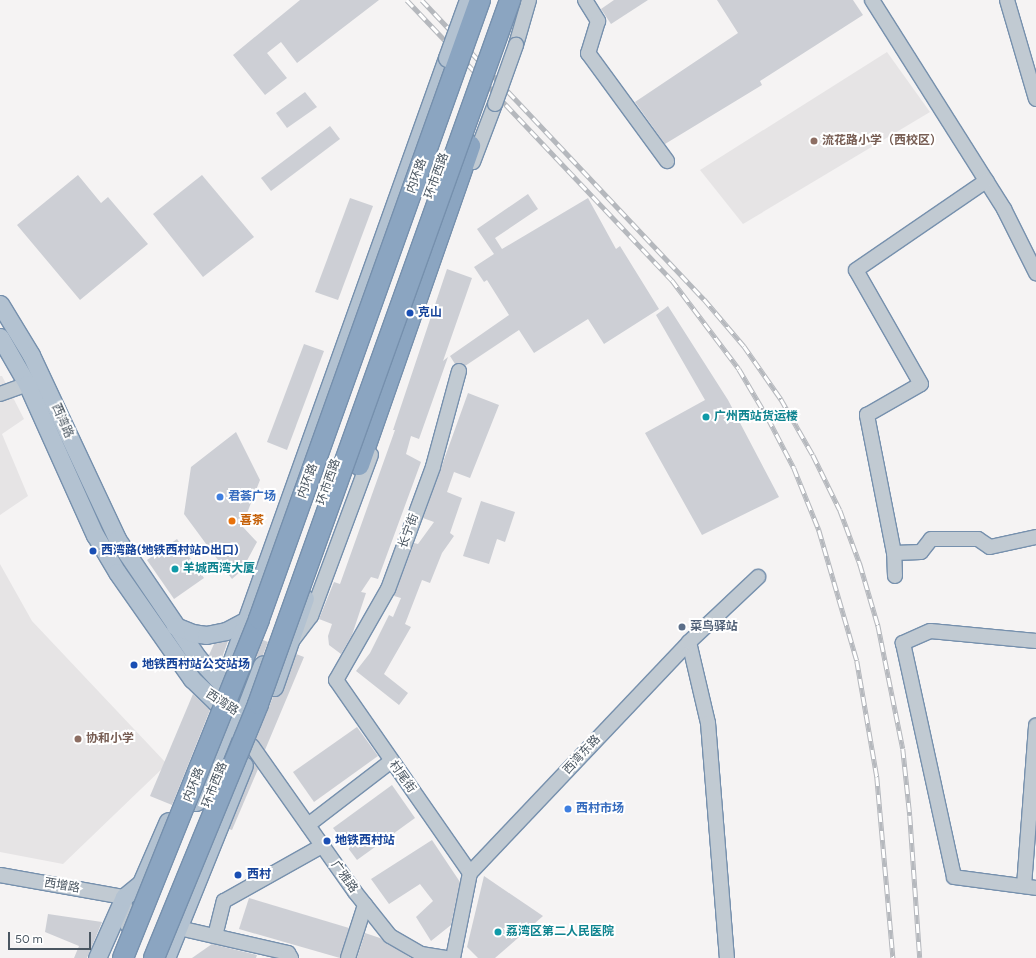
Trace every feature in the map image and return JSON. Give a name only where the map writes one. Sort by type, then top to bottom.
[{"type":"highway","name":"内环路","points":[[123,958],[233,698],[259,619],[494,5]]},
{"type":"highway","points":[[262,705],[494,5]]},
{"type":"highway","points":[[154,958],[262,705],[346,499],[470,146]]},
{"type":"highway","points":[[108,958],[233,698]]},
{"type":"main road","points":[[252,746],[233,698],[247,620],[384,231],[468,0]]},
{"type":"main road","points":[[481,83],[509,24],[518,0]]},
{"type":"main road","points":[[470,146],[478,108],[481,83],[491,51],[494,5]]},
{"type":"main road","name":"环市西路","points":[[262,662],[481,83],[494,5]]},
{"type":"main road","points":[[491,51],[509,24]]},
{"type":"main road","name":"环市西路","points":[[333,475],[402,237],[452,98],[481,83]]},
{"type":"main road","points":[[166,958],[252,746],[262,705],[292,642],[333,475],[478,108]]},
{"type":"main road","name":"西湾路","points":[[0,304],[32,355],[117,539],[175,626],[202,663],[233,698]]},
{"type":"main road","name":"西湾路","points":[[0,337],[27,384],[102,548],[184,670],[233,698]]},
{"type":"main road","points":[[175,626],[192,633],[206,635],[226,631],[247,620]]},
{"type":"main road","points":[[142,881],[199,747],[233,698],[262,662],[292,642]]},
{"type":"main road","points":[[233,698],[262,705]]},
{"type":"main road","name":"环市西路","points":[[144,958],[221,755],[233,698]]},
{"type":"main road","name":"环市西路","points":[[133,958],[173,860],[221,755]]},
{"type":"main road","points":[[97,958],[124,897],[142,881],[173,860]]},
{"type":"street","points":[[292,642],[311,616],[327,576],[481,83],[516,46],[529,0]]},
{"type":"street","points":[[585,0],[598,21],[588,54],[667,161]]},
{"type":"street","points":[[872,0],[1004,208],[1036,273]]},
{"type":"street","points":[[1007,0],[1036,99]]},
{"type":"street","points":[[470,146],[482,120],[481,83]]},
{"type":"street","points":[[434,94],[452,98]]},
{"type":"street","points":[[895,576],[894,553],[867,415],[921,384],[856,270],[986,181]]},
{"type":"street","points":[[384,231],[402,237]]},
{"type":"street","name":"长宁街","points":[[336,680],[388,589],[433,467],[459,371]]},
{"type":"street","points":[[0,394],[27,384]]},
{"type":"street","points":[[301,468],[333,475]]},
{"type":"street","points":[[894,553],[921,552],[931,539],[978,539],[990,547],[1036,537]]},
{"type":"street","name":"西湾东路","points":[[470,873],[688,642],[758,577]]},
{"type":"street","points":[[1036,641],[930,631],[903,643],[954,877],[1030,887],[1036,724]]},
{"type":"street","points":[[688,642],[708,723],[727,958]]},
{"type":"street","name":"村尾街","points":[[336,680],[390,762],[470,873]]},
{"type":"street","name":"广雅路","points":[[252,746],[365,905],[398,942],[421,954],[446,958]]},
{"type":"street","points":[[199,747],[221,755]]},
{"type":"street","points":[[308,825],[390,762]]},
{"type":"street","points":[[215,936],[224,901],[322,846]]},
{"type":"street","points":[[453,958],[470,873]]},
{"type":"street","name":"西增路","points":[[0,875],[124,897]]},
{"type":"street","points":[[113,958],[127,925],[142,881]]},
{"type":"street","points":[[124,897],[127,925]]},
{"type":"street","points":[[348,958],[365,905]]},
{"type":"street","points":[[179,928],[288,953],[291,958]]},
{"type":"shaded area","name":"流花路小学（西校区）","points":[[887,52],[930,112],[743,224],[700,170]]},
{"type":"shaded area","points":[[0,376],[2,376],[24,419],[2,434],[28,496],[0,515]]},
{"type":"shaded area","name":"协和小学","points":[[0,564],[32,621],[167,764],[63,864],[0,852]]},
{"type":"building","points":[[300,0],[379,0],[297,63],[281,42],[267,53],[287,78],[265,95],[233,55]]},
{"type":"building","points":[[614,0],[648,0],[611,24],[601,9]]},
{"type":"building","points":[[717,0],[853,0],[863,15],[760,81],[762,85],[665,144],[635,102],[738,33]]},
{"type":"building","points":[[305,92],[317,107],[287,128],[276,113]]},
{"type":"building","points":[[330,126],[340,139],[271,191],[261,178]]},
{"type":"building","points":[[78,175],[101,203],[108,197],[148,244],[80,300],[17,225]]},
{"type":"building","points":[[202,175],[254,237],[203,277],[153,214]]},
{"type":"building","points":[[528,194],[538,209],[495,238],[502,249],[588,198],[616,249],[620,246],[659,309],[604,344],[588,319],[534,353],[519,330],[465,366],[455,364],[450,356],[509,315],[487,280],[484,282],[474,267],[494,254],[477,229]]},
{"type":"building","points":[[350,198],[373,206],[338,300],[315,292]]},
{"type":"building","points":[[447,269],[472,278],[443,361],[448,357],[419,439],[411,436],[406,454],[421,462],[378,579],[371,577],[361,592],[366,593],[352,635],[341,654],[329,645],[328,636],[332,624],[319,619],[334,582],[340,584],[395,430],[393,430]]},
{"type":"building","name":"广州西站货运楼","points":[[668,306],[728,400],[779,497],[702,535],[645,433],[705,400],[656,315]]},
{"type":"building","points":[[304,344],[324,351],[287,450],[267,442]]},
{"type":"building","points":[[468,393],[499,405],[470,478],[454,472],[447,492],[462,498],[450,533],[454,536],[442,553],[430,583],[422,580],[405,624],[411,627],[384,674],[408,693],[399,705],[356,671],[370,653],[389,615],[393,617],[401,598],[394,596],[414,543],[418,544],[434,522],[423,518]]},
{"type":"building","name":"君荟广场","points":[[236,432],[260,480],[242,526],[257,542],[242,570],[232,579],[184,514],[191,467]]},
{"type":"building","points":[[481,501],[515,512],[505,542],[497,539],[489,564],[463,556]]},
{"type":"building","name":"羊城西湾大厦","points":[[177,539],[204,578],[174,599],[147,560]]},
{"type":"building","points":[[263,640],[268,642],[263,655],[256,657]]},
{"type":"building","points":[[228,641],[219,666],[209,655],[214,644]]},
{"type":"building","points":[[296,654],[304,657],[265,750],[256,739],[273,697],[280,695],[283,690]]},
{"type":"building","points":[[193,694],[210,710],[172,805],[150,796]]},
{"type":"building","points":[[357,727],[378,756],[314,802],[293,772]]},
{"type":"building","points":[[254,763],[258,769],[232,830],[229,829]]},
{"type":"building","points":[[392,785],[415,818],[357,860],[333,828]]},
{"type":"building","points":[[432,840],[460,882],[451,925],[431,941],[416,917],[433,901],[420,884],[389,904],[371,879]]},
{"type":"building","name":"荔湾区第二人民医院","points":[[484,876],[543,916],[495,958],[478,958],[467,947]]},
{"type":"building","name":"西村","points":[[249,898],[349,928],[340,958],[239,929]]},
{"type":"building","points":[[48,914],[102,922],[87,958],[74,958],[79,946],[45,932]]},
{"type":"building","points":[[365,933],[380,938],[411,958],[357,958]]},
{"type":"building","points":[[212,944],[257,955],[256,958],[192,958]]},
{"type":"railway","points":[[407,0],[672,280],[739,369],[768,418],[794,468],[819,530],[857,661],[877,777],[893,958]]},
{"type":"railway","points":[[422,0],[704,299],[744,346],[781,399],[813,455],[840,510],[860,564],[878,625],[903,749],[910,816],[920,958]]},
{"type":"place","name":"流花路小学（西校区）","points":[[814,141]]},
{"type":"place","name":"克山","points":[[410,313]]},
{"type":"place","name":"广州西站货运楼","points":[[706,417]]},
{"type":"place","name":"君荟广场","points":[[220,497]]},
{"type":"place","name":"喜茶","points":[[232,521]]},
{"type":"place","name":"西湾路(地铁西村站D出口)","points":[[93,551]]},
{"type":"place","name":"羊城西湾大厦","points":[[175,569]]},
{"type":"place","name":"菜鸟驿站","points":[[682,627]]},
{"type":"place","name":"地铁西村站公交站场","points":[[134,665]]},
{"type":"place","name":"协和小学","points":[[78,739]]},
{"type":"place","name":"西村市场","points":[[568,809]]},
{"type":"place","name":"地铁西村站","points":[[327,841]]},
{"type":"place","name":"西村","points":[[238,875]]},
{"type":"place","name":"荔湾区第二人民医院","points":[[498,932]]}]
